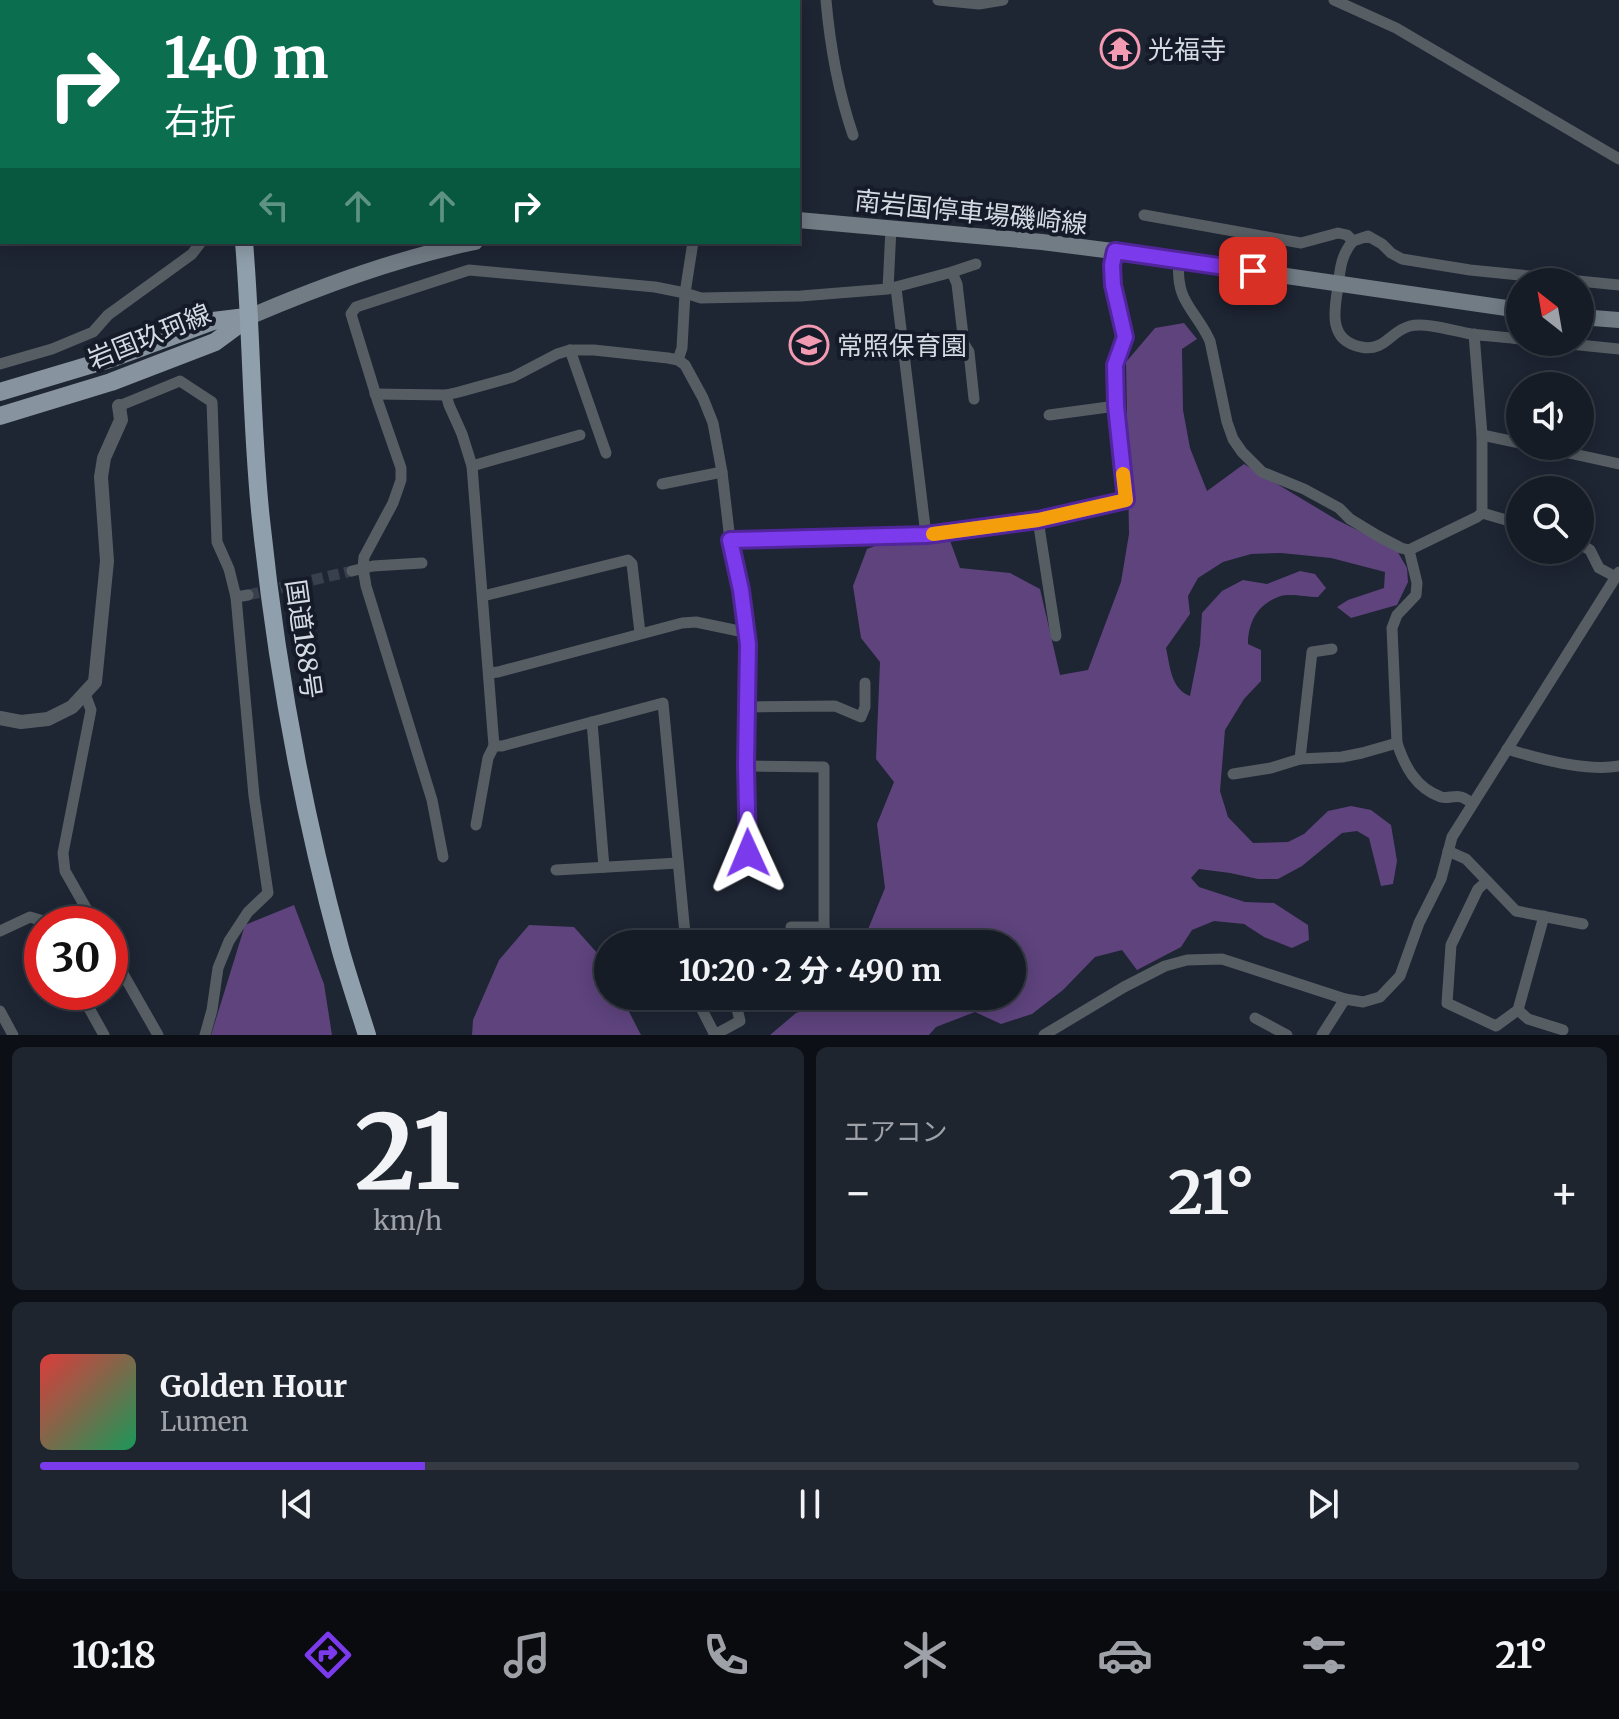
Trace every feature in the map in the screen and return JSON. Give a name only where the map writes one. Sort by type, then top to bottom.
[{"type":"highway","name":"国道188号","points":[[244,244],[255,457],[275,635],[299,776],[340,949],[367,1035]]},
{"type":"main road","name":"南岩国停車場磯崎線","points":[[800,220],[1115,251],[1506,308]]},
{"type":"main road","points":[[249,317],[371,270],[465,244]]},
{"type":"main road","name":"岩国玖珂線","points":[[0,392],[110,359],[213,321],[249,317]]},
{"type":"main road","name":"岩国玖珂線","points":[[0,416],[111,382],[215,342],[249,317]]},
{"type":"main road","points":[[1594,318],[1619,320]]},
{"type":"street","points":[[690,0],[728,0]]},
{"type":"street","points":[[826,0],[832,52],[853,135]]},
{"type":"street","points":[[938,0],[979,4],[1003,0]]},
{"type":"street","points":[[1334,0],[1396,28],[1619,159]]},
{"type":"street","points":[[1144,215],[1301,243],[1338,233],[1347,235],[1353,241]]},
{"type":"street","points":[[891,228],[892,288],[926,535]]},
{"type":"street","points":[[1506,337],[1418,325],[1408,326],[1380,346],[1362,348],[1350,343],[1340,335],[1334,322],[1341,260],[1353,241],[1368,236],[1402,259],[1470,270],[1619,285]]},
{"type":"street","points":[[0,364],[52,349],[93,332],[108,315],[192,254],[200,244]]},
{"type":"street","points":[[678,360],[682,348],[685,293],[693,244]]},
{"type":"street","points":[[730,540],[926,535],[1038,520],[1126,500],[1115,365],[1125,337],[1113,285],[1115,251]]},
{"type":"street","points":[[1179,260],[1177,278],[1186,304],[1210,341],[1233,439],[1262,472],[1304,489],[1339,508],[1350,519],[1378,536],[1409,550],[1482,513]]},
{"type":"street","points":[[358,570],[368,546],[384,523],[401,480],[401,468],[351,314],[356,307],[469,270],[655,287],[701,298],[724,299],[892,288],[976,264]]},
{"type":"street","points":[[952,272],[957,284],[964,344],[969,352],[974,399]]},
{"type":"street","points":[[1474,334],[1482,435],[1482,513]]},
{"type":"street","points":[[1594,346],[1619,349]]},
{"type":"street","points":[[375,394],[446,395],[513,377],[570,350],[678,360],[685,365],[713,423],[748,644],[748,853]]},
{"type":"street","points":[[570,350],[606,453]]},
{"type":"street","points":[[0,718],[21,722],[48,719],[72,707],[95,682],[107,561],[101,477],[104,458],[121,420],[119,406],[180,381],[212,402],[217,542],[242,596],[254,796],[268,893],[248,912],[229,941],[218,968],[205,1035]]},
{"type":"street","points":[[446,395],[472,466],[489,673],[494,746],[488,758],[476,825]]},
{"type":"street","points":[[1049,415],[1116,406]]},
{"type":"street","points":[[472,466],[580,435]]},
{"type":"street","points":[[1482,435],[1506,440]]},
{"type":"street","points":[[1594,459],[1619,464]]},
{"type":"street","points":[[662,484],[722,472]]},
{"type":"street","points":[[1482,513],[1506,520]]},
{"type":"street","points":[[1038,520],[1056,636]]},
{"type":"street","points":[[1409,550],[1417,583],[1416,595],[1397,615],[1392,628],[1397,743],[1414,779],[1423,787],[1444,798],[1460,797],[1472,803]]},
{"type":"street","points":[[1044,1035],[1124,987],[1165,966],[1187,960],[1222,959],[1345,999],[1363,1002],[1380,997],[1400,976],[1419,923],[1441,879],[1452,837],[1618,575],[1599,568],[1594,558]]},
{"type":"street","points":[[483,596],[628,560],[632,564],[640,633]]},
{"type":"street","points":[[358,570],[422,563]]},
{"type":"street","points":[[358,570],[366,586],[432,800],[443,857]]},
{"type":"street","points":[[489,673],[682,623],[696,622],[746,631]]},
{"type":"street","points":[[1300,759],[1312,652],[1332,649]]},
{"type":"street","points":[[747,707],[835,706],[861,717],[865,707],[865,683]]},
{"type":"street","points":[[85,694],[91,710],[63,853],[65,871],[85,906]]},
{"type":"street","points":[[494,746],[663,703],[685,930]]},
{"type":"street","points":[[592,722],[604,867]]},
{"type":"street","points":[[1233,774],[1271,768],[1300,759],[1342,757],[1397,743]]},
{"type":"street","points":[[1507,749],[1567,764],[1619,766]]},
{"type":"street","points":[[746,766],[824,767],[824,927],[791,927]]},
{"type":"street","points":[[1448,851],[1466,859],[1516,911],[1583,924]]},
{"type":"street","points":[[556,870],[678,863]]},
{"type":"street","points":[[1487,881],[1478,889],[1451,945],[1447,1003],[1496,1026],[1518,1010],[1544,916]]},
{"type":"street","points":[[0,931],[24,920]]},
{"type":"street","points":[[128,982],[158,1035]]},
{"type":"street","points":[[1322,1035],[1345,999]]},
{"type":"street","points":[[90,1010],[104,1035]]},
{"type":"street","points":[[702,1010],[714,1035],[740,1021],[737,1010]]},
{"type":"street","points":[[1518,1010],[1528,1019],[1563,1030]]},
{"type":"street","points":[[0,1011],[13,1035]]},
{"type":"street","points":[[1255,1018],[1287,1035]]},
{"type":"shaded area","points":[[1184,323],[1197,339],[1182,349],[1183,410],[1190,448],[1207,491],[1244,464],[1337,520],[1396,549],[1407,568],[1408,582],[1397,605],[1351,618],[1337,607],[1384,588],[1385,572],[1331,558],[1281,553],[1251,554],[1223,562],[1198,578],[1188,596],[1190,614],[1166,648],[1172,676],[1179,688],[1190,696],[1200,645],[1202,613],[1222,591],[1243,580],[1267,584],[1300,571],[1315,574],[1326,588],[1318,597],[1281,596],[1260,608],[1252,621],[1248,644],[1261,650],[1261,681],[1244,699],[1225,730],[1220,791],[1228,817],[1253,843],[1288,842],[1304,834],[1328,811],[1351,806],[1371,810],[1391,825],[1397,861],[1393,884],[1381,886],[1369,838],[1357,831],[1342,833],[1302,866],[1278,879],[1258,879],[1199,869],[1191,878],[1199,887],[1245,902],[1274,903],[1308,925],[1309,940],[1292,948],[1264,937],[1244,924],[1214,921],[1192,930],[1181,947],[1137,970],[1122,950],[1095,957],[1063,990],[1032,1014],[1001,1024],[975,1012],[936,1027],[929,1035],[770,1035],[796,1013],[805,1010],[1026,1010],[1026,930],[868,930],[885,888],[877,824],[894,782],[876,759],[880,662],[861,638],[853,586],[867,549],[893,539],[948,535],[960,568],[1010,573],[1040,589],[1060,675],[1088,670],[1121,582],[1129,534],[1126,362],[1155,328]]},
{"type":"shaded area","points":[[294,905],[324,984],[332,1035],[211,1035],[245,925]]},
{"type":"shaded area","points":[[529,925],[574,927],[594,950],[594,1010],[628,1010],[641,1035],[472,1035],[473,1020],[499,960]]},
{"type":"tunnel","points":[[248,595],[352,571]]},
{"type":"slow traffic","points":[[933,534],[1038,520],[1126,500],[1123,474]]},
{"type":"place","name":"光福寺","points":[[1120,49]]},
{"type":"place","name":"常照保育園","points":[[809,345]]},
{"type":"route","points":[[748,853],[748,644],[730,540],[926,535],[1038,520],[1126,500],[1115,365],[1125,337],[1113,285],[1115,251],[1253,271]]}]
